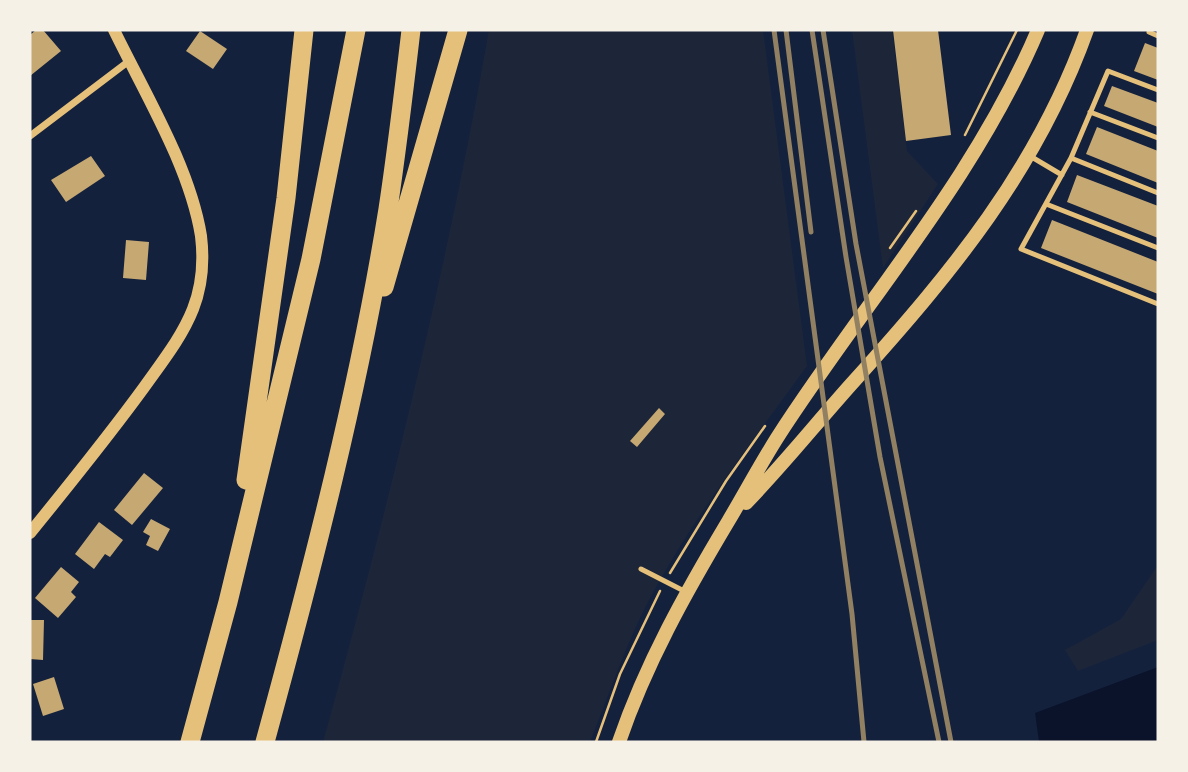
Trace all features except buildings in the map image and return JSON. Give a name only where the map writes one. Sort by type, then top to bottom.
[{"type":"highway","points":[[228,602],[284,211],[304,30]]},
{"type":"highway","points":[[190,742],[228,602],[311,259],[356,30]]},
{"type":"highway","points":[[265,742],[309,581],[352,399],[388,210],[411,30]]},
{"type":"highway","points":[[352,399],[458,30]]},
{"type":"main road","points":[[619,742],[644,674],[686,592],[777,438],[933,220],[977,153],[1038,30]]},
{"type":"main road","points":[[730,519],[934,291],[984,228],[1030,156],[1068,78],[1087,30]]},
{"type":"street","points":[[30,533],[114,430],[163,360],[188,319],[199,290],[203,259],[196,215],[172,150],[114,30]]},
{"type":"street","points":[[30,136],[129,61]]},
{"type":"lane","points":[[1149,32],[1158,36]]},
{"type":"lane","points":[[1158,90],[1108,71],[1071,158],[1021,249],[1158,304]]},
{"type":"lane","points":[[1090,112],[1158,138]]},
{"type":"lane","points":[[1030,156],[1062,175]]},
{"type":"lane","points":[[1071,158],[1158,192]]},
{"type":"lane","points":[[1046,204],[1158,248]]},
{"type":"lane","points":[[641,569],[686,592]]},
{"type":"shaded area","points":[[489,30],[763,30],[807,366],[719,487],[659,581],[628,645],[590,742],[323,742],[415,388]]},
{"type":"shaded area","points":[[852,30],[892,30],[907,151],[938,184],[883,268]]},
{"type":"shaded area","points":[[1158,565],[1158,640],[1078,671],[1065,650],[1121,619]]},
{"type":"shaded area","points":[[1158,667],[1158,742],[1039,742],[1035,713]]},
{"type":"railway","points":[[774,30],[852,614],[864,742]]},
{"type":"railway","points":[[786,30],[811,232]]},
{"type":"railway","points":[[812,30],[846,257],[880,457],[939,742]]},
{"type":"railway","points":[[823,30],[856,244],[951,742]]}]
